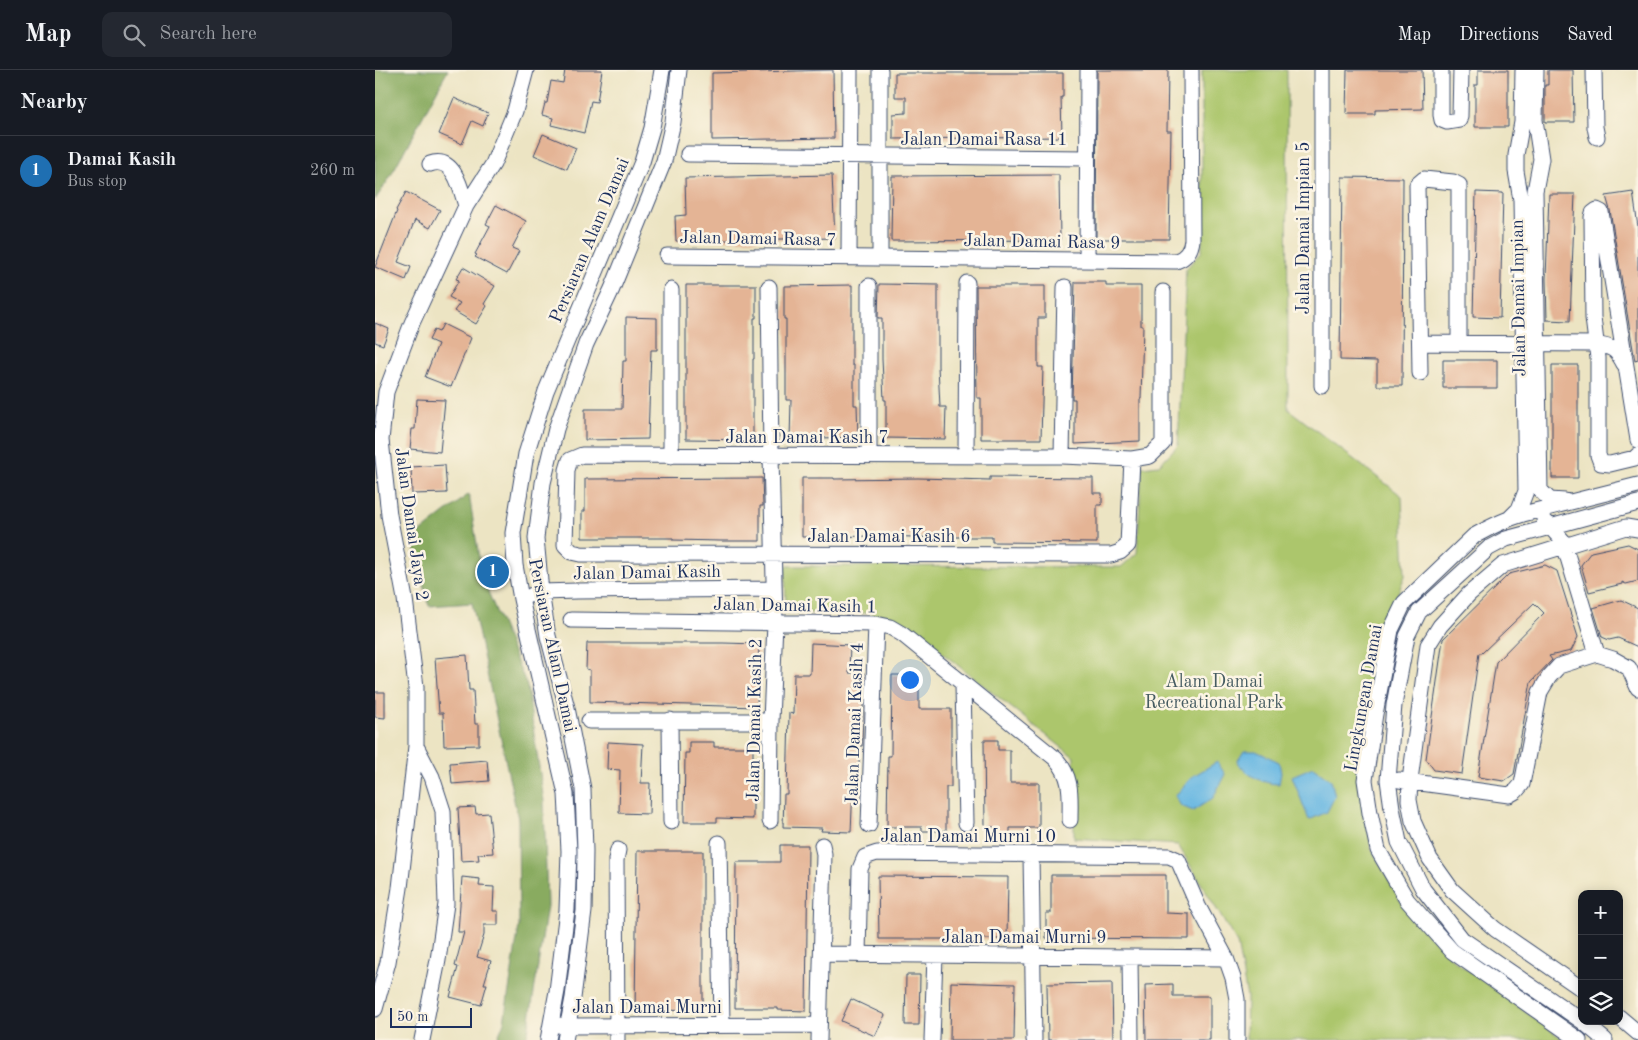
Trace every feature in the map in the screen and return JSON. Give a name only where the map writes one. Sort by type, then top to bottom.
[{"type":"street","name":"Jalan Damai Jaya 2","points":[[375,1009],[388,962],[400,888],[416,746],[416,687],[405,600],[389,515],[381,440],[386,392],[411,323],[466,206],[493,164],[515,111],[527,70]]},
{"type":"street","name":"Persiaran Alam Damai","points":[[548,1040],[552,1024],[567,910],[569,851],[566,794],[521,599],[515,565],[513,533],[526,454],[546,391],[642,162],[652,128],[662,70]]},
{"type":"street","name":"Persiaran Alam Damai","points":[[567,1033],[584,911],[583,789],[567,708],[548,636],[541,592],[536,538],[543,483],[556,429],[586,344],[612,289],[664,161],[673,122],[679,70]]},
{"type":"street","points":[[849,258],[850,70]]},
{"type":"street","points":[[880,70],[880,258]]},
{"type":"street","points":[[1087,70],[1087,260]]},
{"type":"street","name":"Jalan Damai Rasa 9","points":[[880,258],[1176,261],[1182,259],[1187,254],[1192,240],[1191,70]]},
{"type":"street","name":"Jalan Damai Impian 5","points":[[1322,70],[1322,386]]},
{"type":"street","points":[[1441,70],[1441,115],[1442,120],[1447,122],[1459,120],[1461,70]]},
{"type":"street","name":"Jalan Damai Impian","points":[[1523,70],[1522,122],[1516,154],[1516,171],[1521,200],[1540,490],[1550,500],[1571,502]]},
{"type":"street","name":"Jalan Damai Impian","points":[[1510,518],[1519,509],[1526,491],[1535,191],[1541,158],[1535,120],[1536,70]]},
{"type":"street","points":[[1594,70],[1595,127],[1597,137]]},
{"type":"street","name":"Jalan Damai Rasa 11","points":[[688,154],[1087,158]]},
{"type":"street","points":[[430,164],[443,162],[448,165],[461,187],[466,206]]},
{"type":"street","points":[[1420,374],[1417,185],[1424,179],[1453,182],[1459,185],[1459,343]]},
{"type":"street","points":[[1638,440],[1601,212],[1597,210],[1593,213],[1592,217],[1593,318],[1598,358],[1598,455],[1601,463],[1610,464],[1635,458],[1638,454]]},
{"type":"street","name":"Jalan Damai Rasa 7","points":[[667,256],[880,258]]},
{"type":"street","points":[[966,456],[967,283]]},
{"type":"street","points":[[869,286],[869,455]]},
{"type":"street","name":"Jalan Damai Kasih 2","points":[[769,287],[775,622],[771,721],[770,821]]},
{"type":"street","points":[[1062,456],[1065,287]]},
{"type":"street","points":[[671,290],[671,456]]},
{"type":"street","name":"Jalan Damai Kasih 7","points":[[565,545],[567,470],[570,460],[582,455],[1062,456],[1131,459],[1150,456],[1163,444],[1163,292]]},
{"type":"street","points":[[1595,344],[1608,339],[1613,334],[1617,314]]},
{"type":"street","points":[[1420,343],[1595,344],[1609,346],[1617,351],[1626,367]]},
{"type":"street","name":"Jalan Damai Kasih 6","points":[[565,545],[572,552],[581,554],[1111,555],[1120,552],[1128,545],[1131,459]]},
{"type":"street","name":"Lingkungan Damai","points":[[1579,1040],[1452,951],[1407,900],[1378,850],[1365,780],[1391,630],[1404,603],[1474,536],[1510,518],[1638,485]]},
{"type":"street","name":"Lingkungan Damai","points":[[1578,1018],[1462,938],[1423,889],[1399,842],[1392,808],[1388,780],[1394,705],[1407,636],[1419,612],[1489,548],[1507,539],[1550,526],[1638,503]]},
{"type":"street","points":[[1535,511],[1563,541],[1597,654]]},
{"type":"street","points":[[1578,986],[1495,929],[1451,890],[1430,859],[1413,821],[1409,800],[1410,780],[1428,645],[1440,626],[1469,594],[1503,565],[1626,527],[1638,529]]},
{"type":"street","name":"Jalan Damai Kasih","points":[[521,599],[541,592],[577,590],[774,589]]},
{"type":"street","name":"Jalan Damai Kasih 1","points":[[571,620],[876,624],[890,627],[1056,759],[1065,769],[1070,792],[1070,820]]},
{"type":"street","name":"Jalan Damai Kasih 4","points":[[869,825],[876,624]]},
{"type":"street","points":[[1388,780],[1410,780],[1509,795],[1522,784],[1540,692],[1549,677],[1559,666],[1597,654],[1613,659],[1629,668],[1638,688]]},
{"type":"street","points":[[963,685],[965,823]]},
{"type":"street","points":[[669,720],[671,822]]},
{"type":"street","points":[[589,721],[771,721]]},
{"type":"street","points":[[416,746],[432,777],[443,811],[446,904],[439,960],[422,1040]]},
{"type":"street","points":[[719,843],[722,1025]]},
{"type":"street","points":[[819,1032],[824,854],[822,845]]},
{"type":"street","points":[[617,1033],[616,860],[618,850]]},
{"type":"street","name":"Jalan Damai Murni 10","points":[[858,954],[860,869],[865,856],[877,853],[1169,856],[1178,860],[1198,906],[1225,958]]},
{"type":"street","points":[[1031,855],[1034,1040]]},
{"type":"street","name":"Jalan Damai Murni 9","points":[[822,954],[1225,958]]},
{"type":"street","points":[[932,1040],[935,956]]},
{"type":"street","points":[[1130,957],[1131,1040]]},
{"type":"street","points":[[1225,958],[1233,978],[1237,1000],[1237,1040]]},
{"type":"street","points":[[1623,1020],[1638,1033]]},
{"type":"street","name":"Jalan Damai Murni","points":[[552,1024],[567,1033],[617,1033],[722,1025],[819,1032]]},
{"type":"street","name":"Jalan Damai Murni","points":[[742,1025],[757,1032],[760,1040]]},
{"type":"street","name":"Lingkungan Damai","points":[[1587,1025],[1605,1040]]},
{"type":"green space","points":[[375,70],[448,70],[389,179],[375,200]]},
{"type":"green space","name":"Alam Damai Recreational Park","points":[[1202,70],[1287,70],[1288,409],[1402,496],[1405,576],[1375,648],[1360,763],[1371,848],[1410,918],[1454,960],[1564,1040],[1246,1040],[1247,997],[1237,943],[1178,845],[1074,838],[1074,757],[908,626],[869,613],[786,613],[785,566],[1121,567],[1137,553],[1142,467],[1159,465],[1178,445],[1186,269],[1202,251]]},
{"type":"green space","points":[[469,494],[482,577],[527,686],[544,801],[547,906],[528,1032],[525,1040],[497,1040],[504,1022],[519,926],[518,819],[472,603],[429,606],[413,538]]},
{"type":"water","points":[[1244,751],[1256,751],[1279,762],[1281,773],[1279,784],[1255,778],[1245,771],[1237,762]]},
{"type":"water","points":[[1217,762],[1225,774],[1213,798],[1193,811],[1181,806],[1175,796],[1193,776]]},
{"type":"water","points":[[1313,767],[1331,780],[1335,796],[1327,812],[1309,820],[1292,776]]},
{"type":"building","points":[[565,70],[602,70],[597,102],[591,101],[584,133],[551,125],[553,118],[542,115],[545,103],[547,103],[551,81],[563,83]]},
{"type":"building","points":[[833,70],[834,138],[712,140],[712,73]]},
{"type":"building","points":[[1097,70],[1168,70],[1167,131],[1171,131],[1169,239],[1096,239]]},
{"type":"building","points":[[1347,70],[1422,70],[1423,109],[1375,110],[1375,114],[1346,114]]},
{"type":"building","points":[[1478,70],[1508,70],[1508,127],[1475,127],[1475,85],[1478,85]]},
{"type":"building","points":[[1548,70],[1573,70],[1574,122],[1545,122],[1545,85],[1548,85]]},
{"type":"building","points":[[895,73],[1063,73],[1063,97],[1061,97],[1062,137],[893,139],[893,114],[906,113],[906,97],[895,97]]},
{"type":"building","points":[[454,98],[488,113],[483,126],[472,121],[462,144],[439,134]]},
{"type":"building","points":[[543,134],[576,148],[567,169],[534,155]]},
{"type":"building","points":[[832,175],[835,238],[676,241],[675,216],[686,215],[685,178]]},
{"type":"building","points":[[1059,175],[1060,240],[891,241],[892,176]]},
{"type":"building","points":[[1342,177],[1403,178],[1402,386],[1377,386],[1377,361],[1340,360]]},
{"type":"building","points":[[406,192],[440,210],[430,228],[415,220],[398,262],[411,267],[406,280],[375,267],[396,210]]},
{"type":"building","points":[[1476,192],[1503,193],[1500,318],[1473,317]]},
{"type":"building","points":[[1633,192],[1638,227],[1638,360],[1635,361],[1610,210],[1606,196]]},
{"type":"building","points":[[1549,194],[1575,194],[1570,321],[1547,320],[1546,279]]},
{"type":"building","points":[[496,205],[526,221],[512,248],[519,251],[507,274],[475,257],[490,226],[486,224]]},
{"type":"building","points":[[463,267],[495,286],[484,304],[487,306],[476,324],[454,311],[460,303],[449,297],[459,280],[456,279]]},
{"type":"building","points":[[1075,282],[1106,282],[1106,286],[1141,286],[1141,326],[1143,326],[1140,441],[1075,444],[1075,399],[1072,399]]},
{"type":"building","points":[[879,284],[938,285],[938,366],[940,407],[946,407],[945,439],[886,438],[882,318],[878,318]]},
{"type":"building","points":[[686,285],[756,285],[753,359],[753,440],[686,439]]},
{"type":"building","points":[[852,285],[852,365],[854,365],[854,405],[857,405],[858,437],[790,440],[791,400],[786,400],[784,286]]},
{"type":"building","points":[[976,286],[1045,286],[1045,318],[1038,318],[1038,367],[1043,367],[1041,439],[981,439],[981,398],[977,398]]},
{"type":"building","points":[[626,317],[657,318],[657,350],[651,350],[648,439],[585,440],[585,409],[622,409],[623,361],[626,361]]},
{"type":"building","points":[[375,323],[389,329],[383,345],[375,342]]},
{"type":"building","points":[[443,324],[471,338],[451,387],[425,377],[438,344],[429,340],[434,330],[439,332]]},
{"type":"building","points":[[1443,360],[1497,360],[1497,388],[1443,388]]},
{"type":"building","points":[[1552,365],[1578,365],[1578,478],[1552,478]]},
{"type":"building","points":[[417,399],[445,400],[440,452],[410,449],[412,429],[415,429]]},
{"type":"building","points":[[445,465],[447,493],[412,494],[411,467]]},
{"type":"building","points":[[990,477],[1093,478],[1093,493],[1102,493],[1102,505],[1097,505],[1097,543],[992,542],[992,537],[802,537],[802,478],[990,480]]},
{"type":"building","points":[[762,478],[763,506],[760,506],[760,541],[673,540],[673,538],[582,538],[582,511],[585,511],[585,479]]},
{"type":"building","points":[[1628,544],[1638,549],[1638,581],[1626,584],[1622,582],[1622,584],[1589,592],[1581,565],[1591,552]]},
{"type":"building","points":[[1545,565],[1557,571],[1578,637],[1571,651],[1549,656],[1552,660],[1531,682],[1514,774],[1504,781],[1478,777],[1496,662],[1544,613],[1534,603],[1482,653],[1479,653],[1462,774],[1434,770],[1426,759],[1443,639],[1509,574]]},
{"type":"building","points":[[1621,600],[1638,608],[1638,647],[1618,638],[1609,640],[1602,637],[1593,608]]},
{"type":"building","points":[[587,643],[759,644],[757,707],[590,702],[590,670],[586,669]]},
{"type":"building","points":[[811,643],[850,645],[849,673],[864,673],[862,746],[859,746],[859,786],[853,786],[851,832],[821,831],[822,828],[783,827],[784,794],[787,794],[789,713],[793,714],[794,674],[810,674]]},
{"type":"building","points":[[467,655],[469,690],[473,690],[475,724],[479,724],[479,745],[444,746],[443,713],[439,713],[435,658]]},
{"type":"building","points":[[892,675],[919,675],[919,709],[951,709],[951,787],[946,787],[946,831],[922,831],[922,827],[887,827],[888,756],[891,756]]},
{"type":"building","points":[[375,692],[385,692],[385,718],[375,717]]},
{"type":"building","points":[[984,740],[998,740],[998,750],[1010,750],[1010,783],[1039,783],[1039,828],[1010,828],[1010,834],[994,834],[994,827],[985,827]]},
{"type":"building","points":[[608,742],[643,744],[641,783],[650,783],[649,814],[619,813],[620,770],[607,769]]},
{"type":"building","points":[[689,742],[714,742],[714,747],[753,747],[753,819],[717,818],[717,822],[684,822],[685,753],[689,753]]},
{"type":"building","points":[[487,760],[489,781],[452,784],[450,763]]},
{"type":"building","points":[[475,807],[476,814],[489,813],[493,853],[478,854],[479,860],[461,861],[458,808]]},
{"type":"building","points":[[780,845],[808,845],[806,1011],[778,1010],[778,1008],[735,1008],[736,862],[780,862]]},
{"type":"building","points":[[637,851],[703,851],[703,1010],[635,1011]]},
{"type":"building","points":[[1051,875],[1166,875],[1166,913],[1189,914],[1189,939],[1046,938],[1046,913],[1051,913]]},
{"type":"building","points":[[878,876],[1008,877],[1007,939],[879,939]]},
{"type":"building","points":[[462,877],[480,879],[479,886],[494,887],[493,911],[498,911],[498,925],[484,925],[484,935],[477,957],[491,961],[484,984],[487,984],[481,1005],[450,997],[458,967],[455,966],[464,932],[458,932]]},
{"type":"building","points":[[906,975],[920,975],[919,1025],[905,1025]]},
{"type":"building","points":[[951,982],[1015,984],[1014,1040],[950,1040]]},
{"type":"building","points":[[1112,983],[1113,1040],[1048,1040],[1047,984]]},
{"type":"building","points":[[1173,984],[1173,996],[1210,996],[1210,1040],[1146,1040],[1145,985]]},
{"type":"building","points":[[851,999],[885,1015],[875,1036],[841,1021]]},
{"type":"place","name":"Damai Kasih","points":[[493,572]]}]
